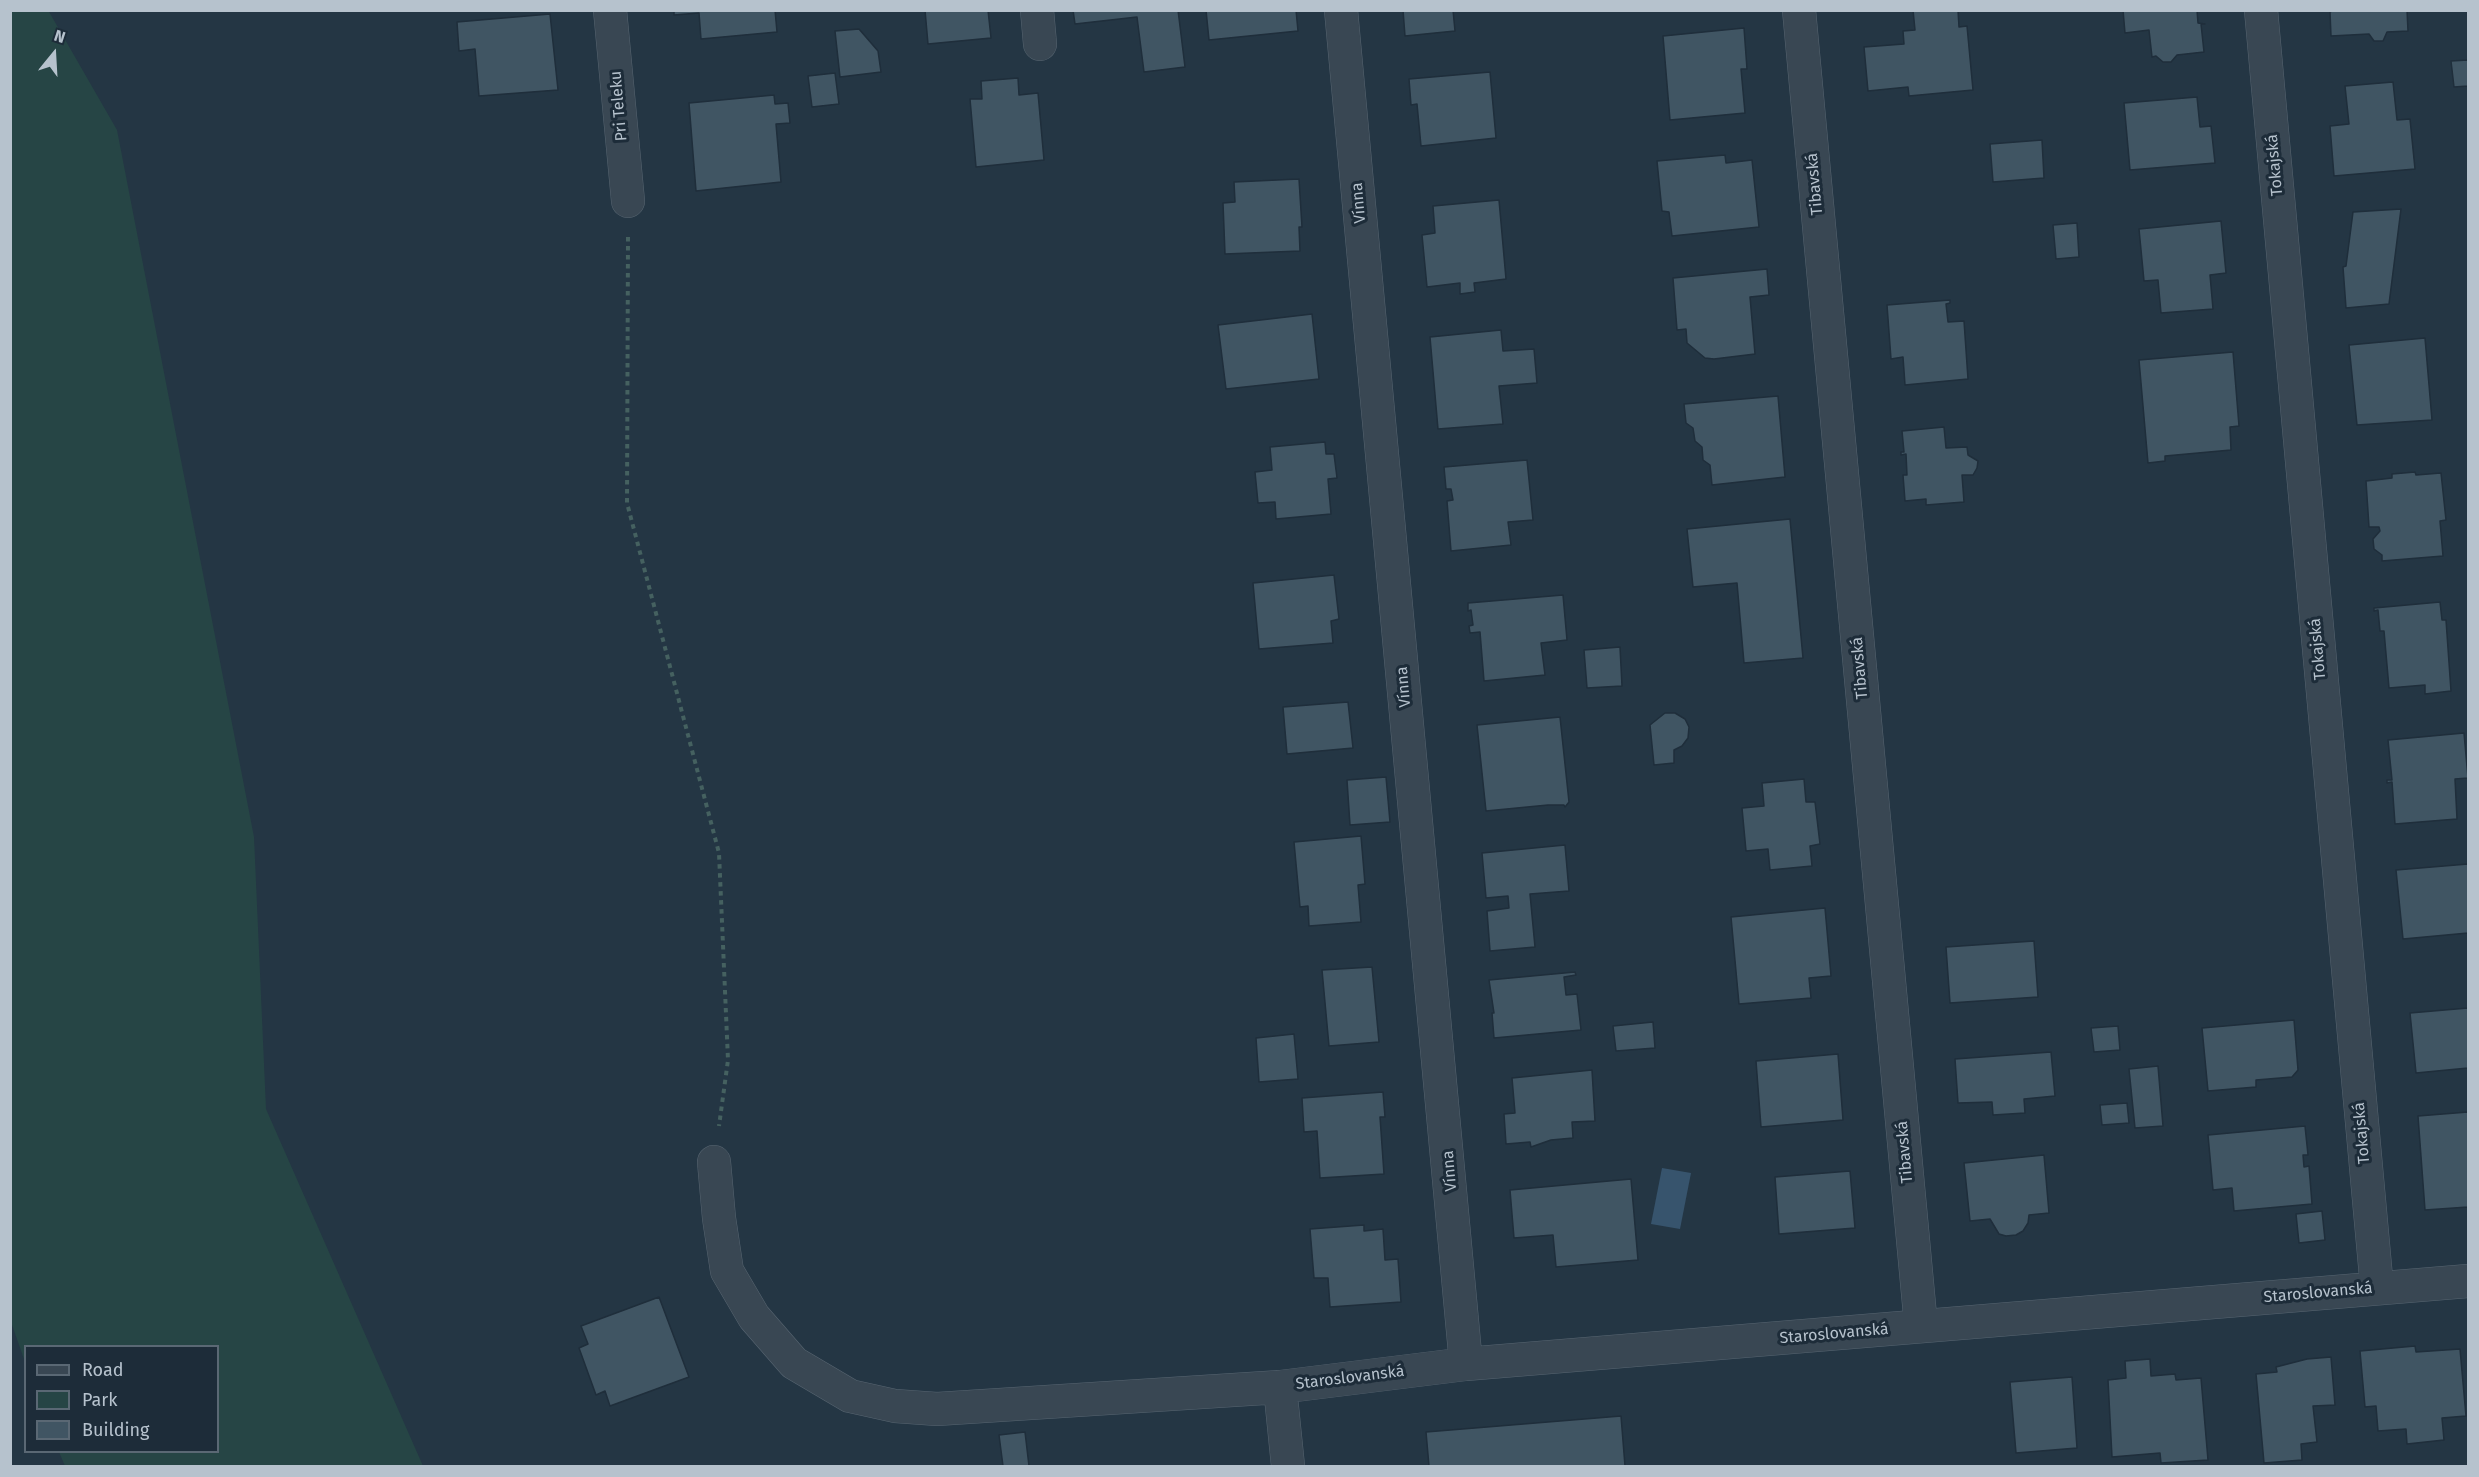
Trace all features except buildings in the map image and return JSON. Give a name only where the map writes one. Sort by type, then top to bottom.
[{"type":"street","name":"Pri Teleku","points":[[610,10],[628,201]]},
{"type":"street","points":[[1037,10],[1040,44]]},
{"type":"street","name":"Vínna","points":[[1341,10],[1466,1364]]},
{"type":"street","name":"Tibavská","points":[[1799,10],[1921,1326]]},
{"type":"street","name":"Tokajská","points":[[2261,10],[2377,1288]]},
{"type":"street","points":[[714,1162],[719,1218],[728,1271],[749,1308],[794,1364],[850,1396],[895,1406],[937,1409],[1280,1387]]},
{"type":"street","name":"Staroslovanská","points":[[1288,1467],[1280,1387],[1466,1364],[2469,1281]]},
{"type":"path","points":[[628,201],[627,503],[719,853],[728,1060],[714,1162]]},
{"type":"green space","points":[[48,10],[117,130],[254,837],[266,1109],[423,1466],[65,1466],[59,1453],[219,1453],[219,1345],[24,1345],[24,1359],[11,1322],[10,11]]},
{"type":"water","points":[[1662,1168],[1691,1173],[1680,1229],[1651,1224]]}]
